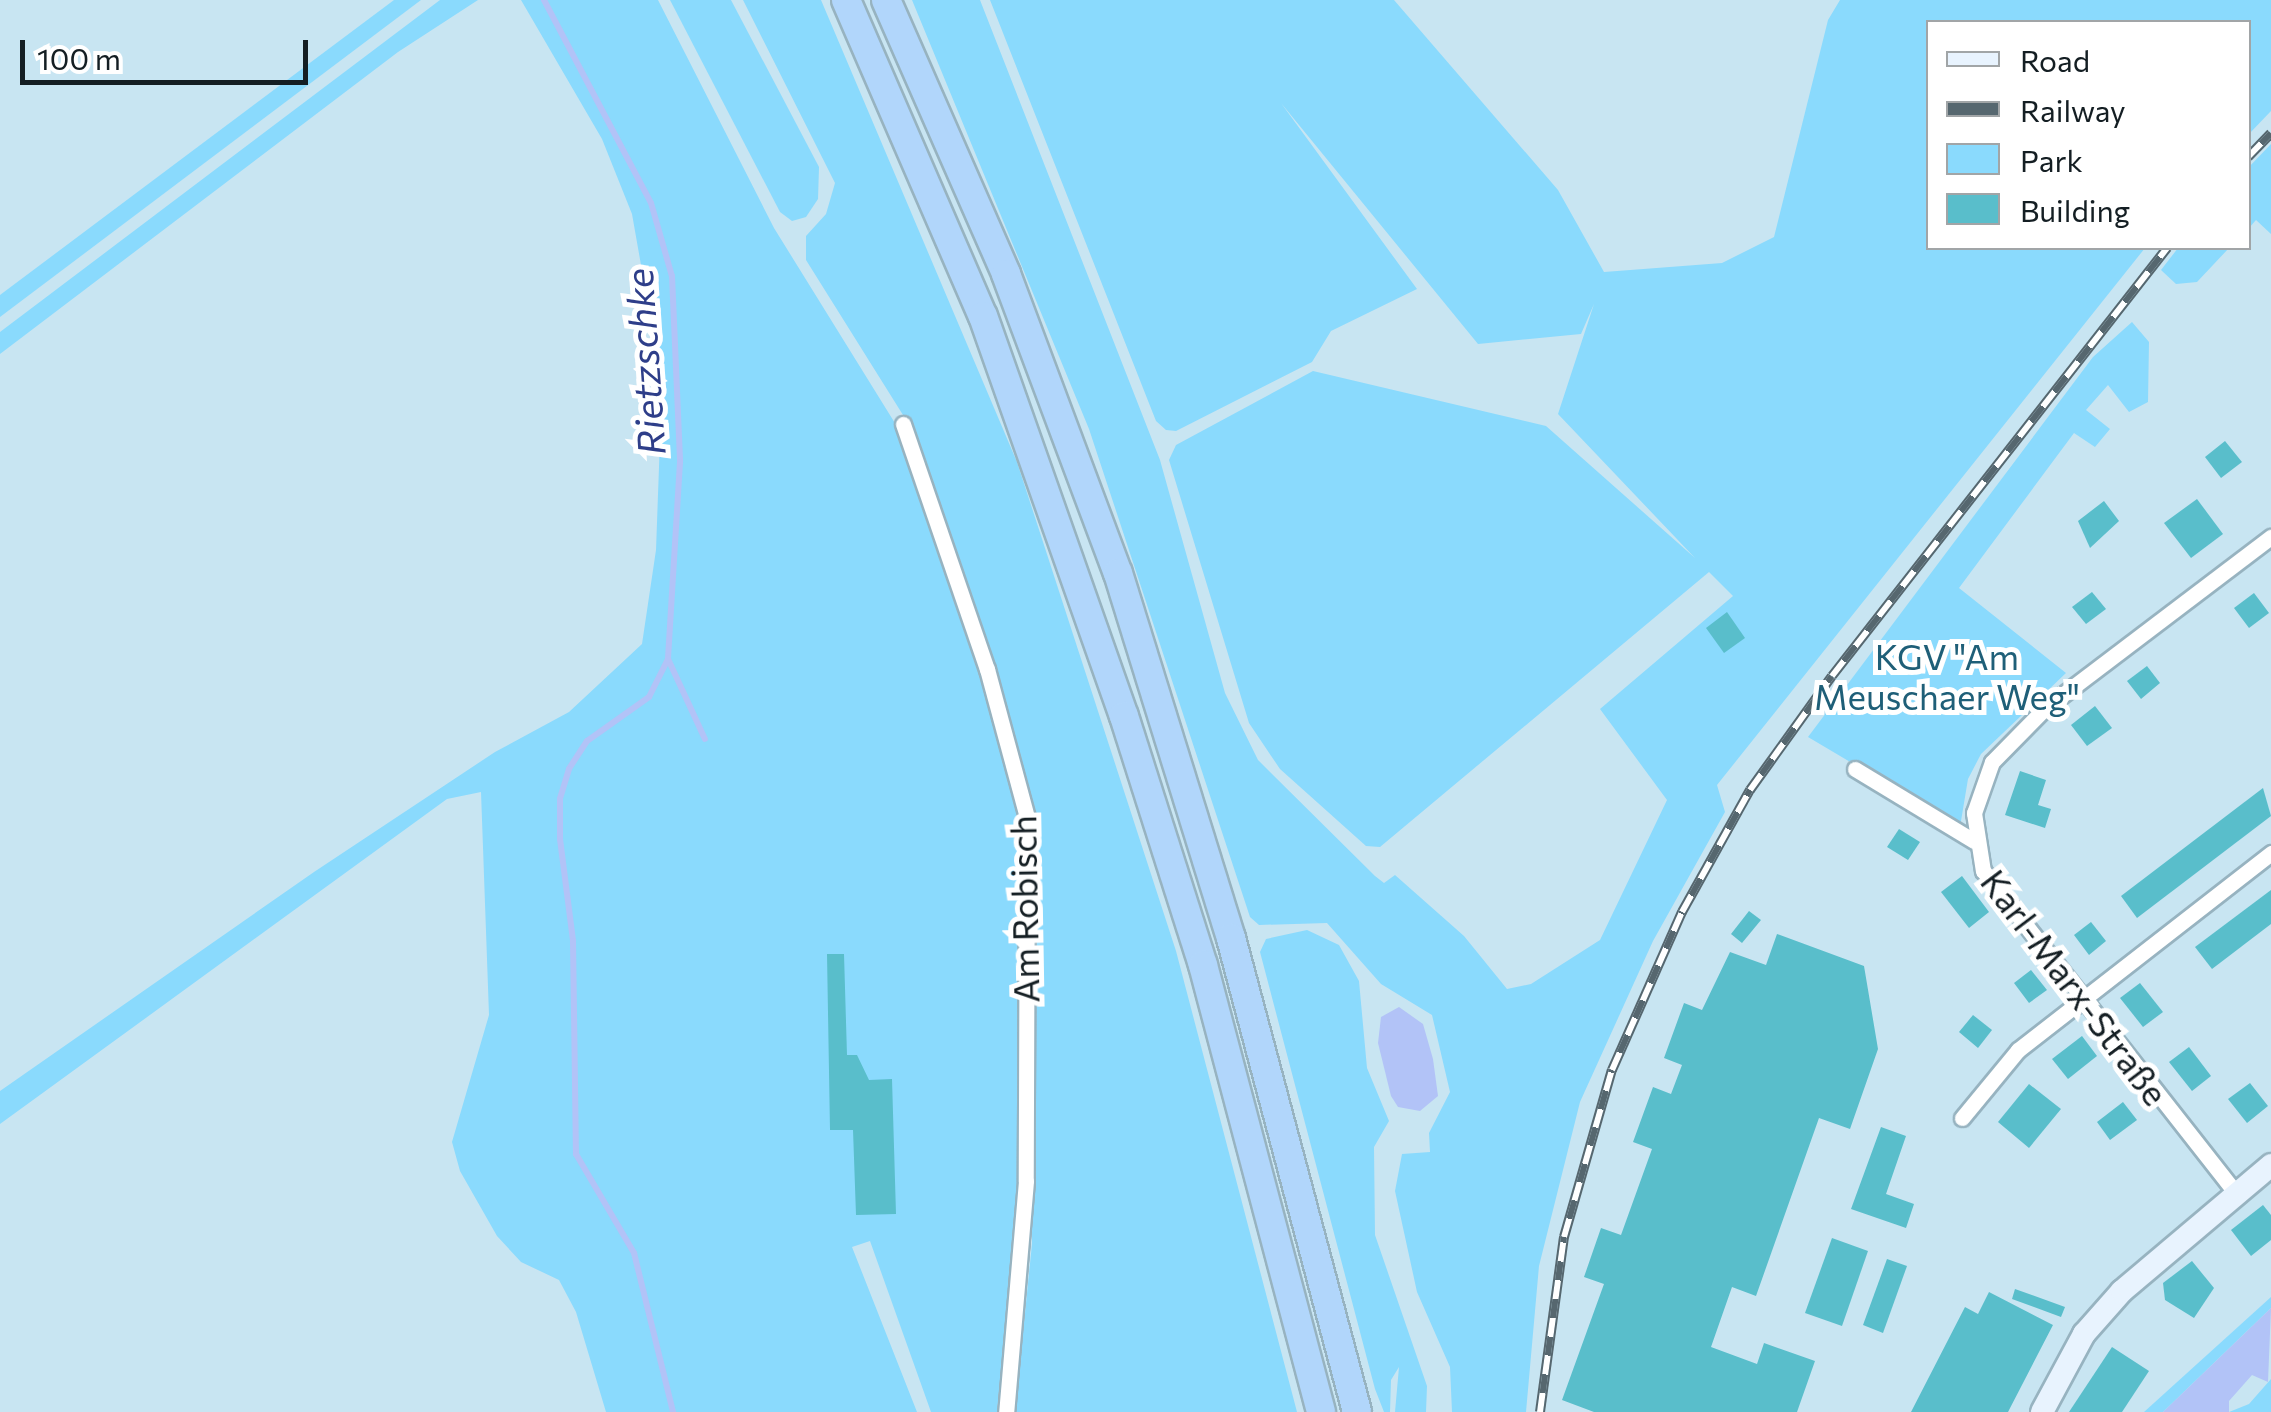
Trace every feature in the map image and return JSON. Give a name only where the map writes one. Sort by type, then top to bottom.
[{"type":"highway","points":[[846,0],[983,316],[1118,697],[1203,965],[1320,1412]]},
{"type":"highway","points":[[886,0],[1006,274],[1118,573],[1231,938],[1357,1412]]},
{"type":"main road","points":[[2042,1412],[2084,1334],[2154,1260],[2271,1165]]},
{"type":"street","name":"Am Robisch","points":[[903,424],[987,668],[1026,817],[1026,1181],[1006,1412]]},
{"type":"street","name":"Karl-Marx-Straße","points":[[2235,1192],[1983,871],[1974,842],[1980,786],[2009,743],[2271,537]]},
{"type":"street","points":[[1855,770],[1974,842]]},
{"type":"street","points":[[1962,1118],[2018,1050],[2271,853]]},
{"type":"green space","points":[[394,0],[421,0],[0,317],[0,295]]},
{"type":"green space","points":[[440,0],[478,0],[398,52],[0,354],[0,332]]},
{"type":"green space","points":[[521,0],[658,0],[774,228],[898,428],[979,667],[1020,818],[1025,874],[1020,1182],[997,1412],[931,1412],[870,1241],[852,1247],[917,1412],[606,1412],[576,1312],[559,1280],[521,1262],[497,1236],[460,1171],[452,1142],[489,1015],[481,792],[447,799],[0,1124],[0,1091],[314,872],[495,752],[569,712],[642,644],[656,550],[662,384],[632,214],[602,139]]},
{"type":"green space","points":[[670,0],[731,0],[819,167],[818,199],[806,217],[792,221],[780,212]]},
{"type":"green space","points":[[743,0],[821,0],[1017,462],[1176,951],[1297,1412],[1015,1412],[1032,1244],[1033,813],[992,666],[908,423],[806,260],[806,236],[826,214],[835,183]]},
{"type":"green space","points":[[912,0],[980,0],[1160,460],[1225,693],[1258,760],[1375,876],[1384,883],[1395,875],[1464,936],[1507,989],[1531,984],[1600,940],[1667,800],[1600,709],[1733,596],[1709,572],[1380,847],[1366,846],[1280,769],[1249,723],[1169,460],[1176,445],[1313,371],[1546,426],[1695,558],[1558,414],[1594,304],[1581,334],[1478,344],[1281,103],[1417,289],[1331,331],[1312,362],[1176,431],[1166,430],[1156,421],[990,0],[1394,0],[1558,190],[1604,272],[1722,263],[1774,237],[1828,20],[1840,0],[2271,0],[2271,111],[2251,132],[2251,20],[1926,20],[1926,250],[2143,250],[1717,785],[1725,812],[1653,941],[1580,1102],[1539,1266],[1526,1412],[1452,1412],[1450,1367],[1417,1292],[1395,1191],[1402,1154],[1430,1152],[1429,1133],[1450,1092],[1432,1015],[1381,984],[1327,923],[1259,925],[1250,917],[1089,429]]},
{"type":"green space","points":[[2271,144],[2271,234],[2256,220],[2251,226],[2251,165]]},
{"type":"green space","points":[[2176,250],[2227,250],[2197,282],[2176,284],[2161,270]]},
{"type":"green space","name":"KGV \"Am Meuschaer Weg\"","points":[[2132,322],[2149,342],[2148,402],[2129,412],[2108,385],[2086,410],[2110,429],[2095,447],[2074,433],[1959,588],[2066,673],[1981,754],[1968,779],[1960,827],[1808,737],[2093,357]]},
{"type":"green space","points":[[1307,930],[1339,945],[1359,981],[1367,1068],[1389,1121],[1374,1147],[1375,1235],[1427,1386],[1426,1412],[1395,1412],[1399,1367],[1391,1380],[1390,1412],[1384,1412],[1375,1389],[1260,952],[1266,939]]},
{"type":"green space","points":[[2271,1297],[2271,1308],[2163,1412],[2144,1412]]},
{"type":"green space","points":[[2271,1379],[2271,1412],[2229,1412],[2249,1404]]},
{"type":"shaded area","points":[[1399,1007],[1423,1024],[1433,1059],[1438,1096],[1420,1111],[1398,1107],[1391,1096],[1378,1043],[1381,1017]]},
{"type":"shaded area","points":[[2271,1308],[2268,1382],[2252,1375],[2229,1401],[2229,1412],[2163,1412]]},
{"type":"building","points":[[2225,441],[2242,462],[2221,478],[2205,457]]},
{"type":"building","points":[[2197,499],[2223,534],[2191,558],[2164,523]]},
{"type":"building","points":[[2104,501],[2119,521],[2090,548],[2078,521]]},
{"type":"building","points":[[2092,592],[2106,609],[2086,624],[2072,607]]},
{"type":"building","points":[[2254,593],[2269,613],[2249,628],[2234,608]]},
{"type":"building","points":[[1727,612],[1745,638],[1724,653],[1706,628]]},
{"type":"building","points":[[2147,666],[2160,683],[2141,699],[2127,681]]},
{"type":"building","points":[[2095,706],[2112,728],[2087,746],[2071,725]]},
{"type":"building","points":[[2020,771],[2046,780],[2038,805],[2051,809],[2045,828],[2005,815]]},
{"type":"building","points":[[2263,788],[2271,816],[2137,918],[2121,896]]},
{"type":"building","points":[[1899,829],[1920,842],[1908,860],[1887,847]]},
{"type":"building","points":[[1962,876],[1989,912],[1969,928],[1941,892]]},
{"type":"building","points":[[2271,890],[2271,924],[2212,969],[2195,947]]},
{"type":"building","points":[[1749,911],[1761,920],[1742,943],[1731,934]]},
{"type":"building","points":[[2091,922],[2106,941],[2089,955],[2074,935]]},
{"type":"building","points":[[1777,934],[1864,966],[1878,1049],[1850,1129],[1819,1118],[1756,1296],[1732,1287],[1711,1347],[1757,1364],[1764,1343],[1815,1361],[1797,1412],[1594,1412],[1562,1400],[1604,1284],[1584,1277],[1601,1228],[1621,1235],[1652,1149],[1633,1142],[1653,1087],[1671,1094],[1682,1065],[1664,1058],[1684,1003],[1702,1010],[1730,952],[1766,965]]},
{"type":"building","points":[[827,954],[844,954],[847,1055],[857,1055],[869,1080],[892,1079],[896,1214],[856,1215],[853,1130],[830,1130]]},
{"type":"building","points":[[2031,970],[2047,990],[2029,1003],[2014,983]]},
{"type":"building","points":[[2140,983],[2163,1012],[2143,1027],[2120,998]]},
{"type":"building","points":[[1973,1015],[1992,1030],[1978,1048],[1959,1032]]},
{"type":"building","points":[[2082,1036],[2097,1056],[2068,1079],[2052,1059]]},
{"type":"building","points":[[2189,1047],[2211,1076],[2192,1091],[2169,1062]]},
{"type":"building","points":[[2250,1083],[2268,1106],[2247,1123],[2228,1099]]},
{"type":"building","points":[[2029,1084],[2061,1109],[2029,1148],[1998,1122]]},
{"type":"building","points":[[2123,1102],[2137,1120],[2110,1140],[2097,1122]]},
{"type":"building","points":[[1881,1127],[1906,1136],[1886,1194],[1914,1204],[1906,1228],[1851,1209]]},
{"type":"building","points":[[2263,1205],[2271,1215],[2271,1240],[2251,1256],[2231,1230]]},
{"type":"building","points":[[1832,1238],[1868,1251],[1842,1326],[1805,1313]]},
{"type":"building","points":[[1887,1259],[1907,1266],[1883,1333],[1863,1325]]},
{"type":"building","points":[[2192,1261],[2214,1288],[2194,1318],[2165,1300],[2163,1283]]},
{"type":"building","points":[[2015,1289],[2065,1307],[2061,1317],[2012,1299]]},
{"type":"building","points":[[1989,1292],[2053,1325],[2008,1412],[1911,1412],[1965,1307],[1978,1314]]},
{"type":"building","points":[[2112,1347],[2149,1371],[2122,1412],[2069,1412]]},
{"type":"waterway","name":"Rietzschke","points":[[544,0],[651,203],[672,276],[680,462],[668,659],[705,739]]},
{"type":"waterway","points":[[668,659],[649,697],[587,741],[569,769],[560,799],[560,839],[573,941],[576,1154],[634,1253],[673,1412]]},
{"type":"railway","points":[[2251,154],[2271,133]]},
{"type":"railway","points":[[1540,1412],[1564,1237],[1612,1070],[1682,912],[1750,790],[1832,676],[2165,250]]}]
